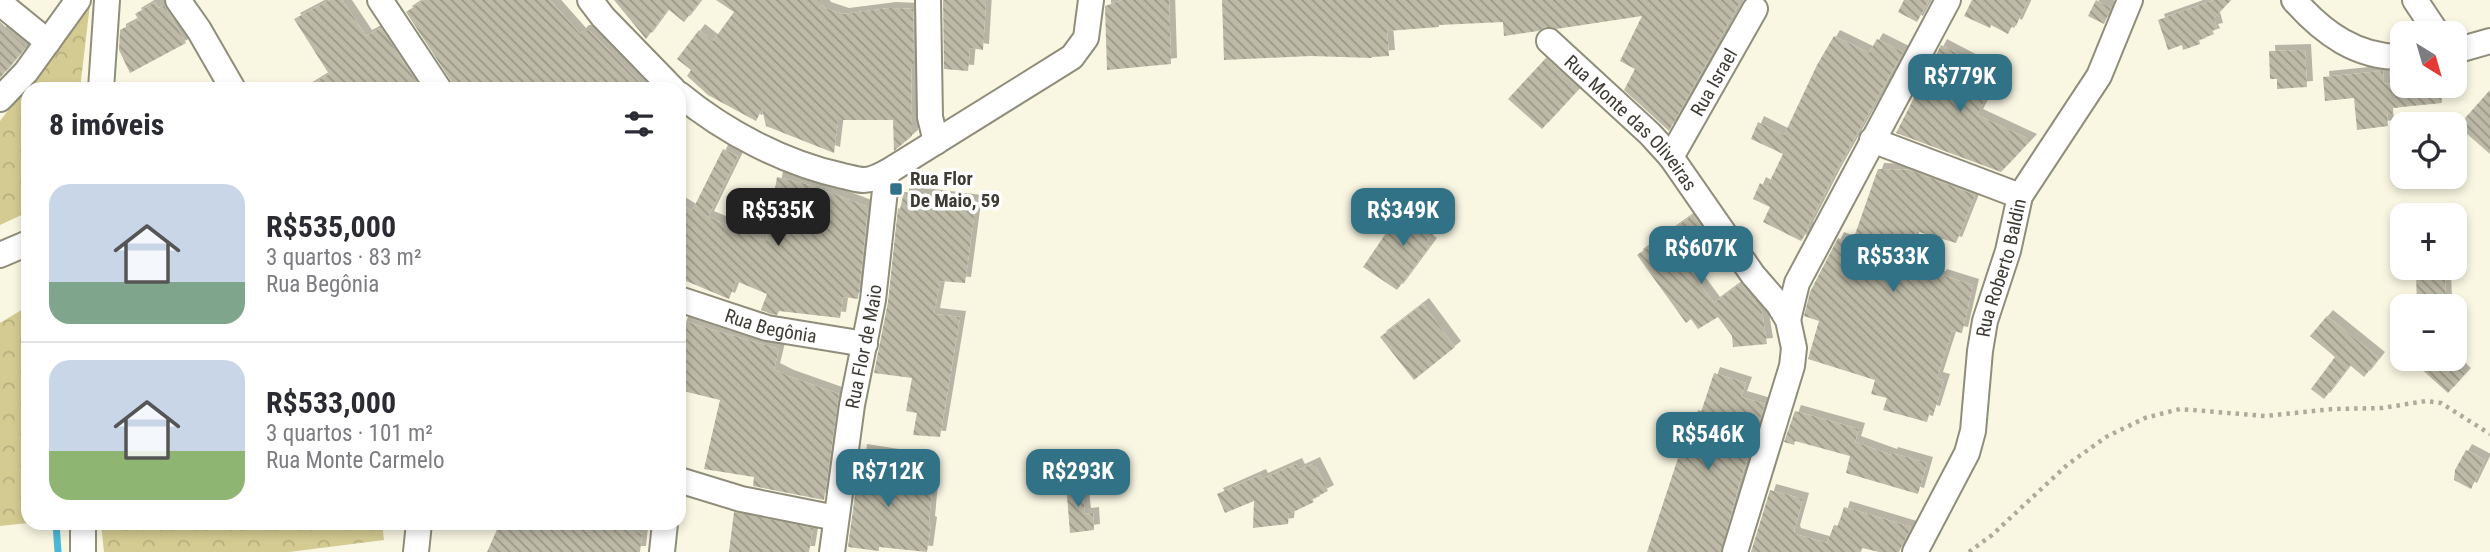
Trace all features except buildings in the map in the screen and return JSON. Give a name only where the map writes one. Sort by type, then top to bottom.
[{"type":"street","points":[[0,99],[26,72],[78,0]]},
{"type":"street","points":[[102,82],[107,0]]},
{"type":"street","points":[[178,0],[229,82]]},
{"type":"street","points":[[380,0],[434,82]]},
{"type":"street","points":[[590,0],[603,18],[666,82]]},
{"type":"street","points":[[928,0],[930,117],[936,142]]},
{"type":"street","points":[[686,100],[727,128],[779,154],[827,173],[862,180],[887,172],[1072,57],[1086,38],[1090,25],[1091,0]]},
{"type":"street","points":[[1788,320],[1797,283],[1948,0]]},
{"type":"street","name":"Rua Roberto Baldin","points":[[1915,552],[1967,453],[1973,431],[1985,321],[2008,251],[2020,197],[2099,76],[2130,0]]},
{"type":"street","points":[[2294,0],[2313,22],[2343,44],[2390,57]]},
{"type":"street","points":[[2415,0],[2429,21]]},
{"type":"street","points":[[0,3],[48,42]]},
{"type":"street","name":"Rua Israel","points":[[1671,157],[1755,9]]},
{"type":"street","name":"Rua Monte das Oliveiras","points":[[1549,40],[1671,157],[1753,275],[1779,304],[1788,320],[1794,348],[1792,366],[1735,552]]},
{"type":"street","points":[[2468,47],[2490,41]]},
{"type":"street","points":[[1872,140],[2020,197]]},
{"type":"street","name":"Rua Flor de Maio","points":[[832,552],[852,405],[873,300],[887,172]]},
{"type":"street","points":[[0,256],[21,246]]},
{"type":"street","name":"Rua Begônia","points":[[686,301],[767,328],[865,344]]},
{"type":"street","points":[[686,483],[741,499],[836,518]]},
{"type":"street","points":[[83,530],[83,552]]},
{"type":"street","points":[[662,552],[664,530]]},
{"type":"path","points":[[1969,552],[1992,535],[2067,466],[2106,437],[2145,418],[2180,409],[2265,416],[2333,409],[2382,408],[2427,401],[2441,404],[2490,434]]},
{"type":"green space","points":[[90,4],[81,82],[30,82]]},
{"type":"green space","points":[[21,94],[21,215],[0,225],[0,121]]},
{"type":"green space","points":[[21,310],[21,524],[0,526],[0,323]]},
{"type":"green space","points":[[102,530],[383,530],[384,540],[289,552],[104,552]]},
{"type":"waterway","points":[[56,530],[58,552]]},
{"type":"place","name":"Rua Flor De Maio, 59","points":[[896,189]]}]
